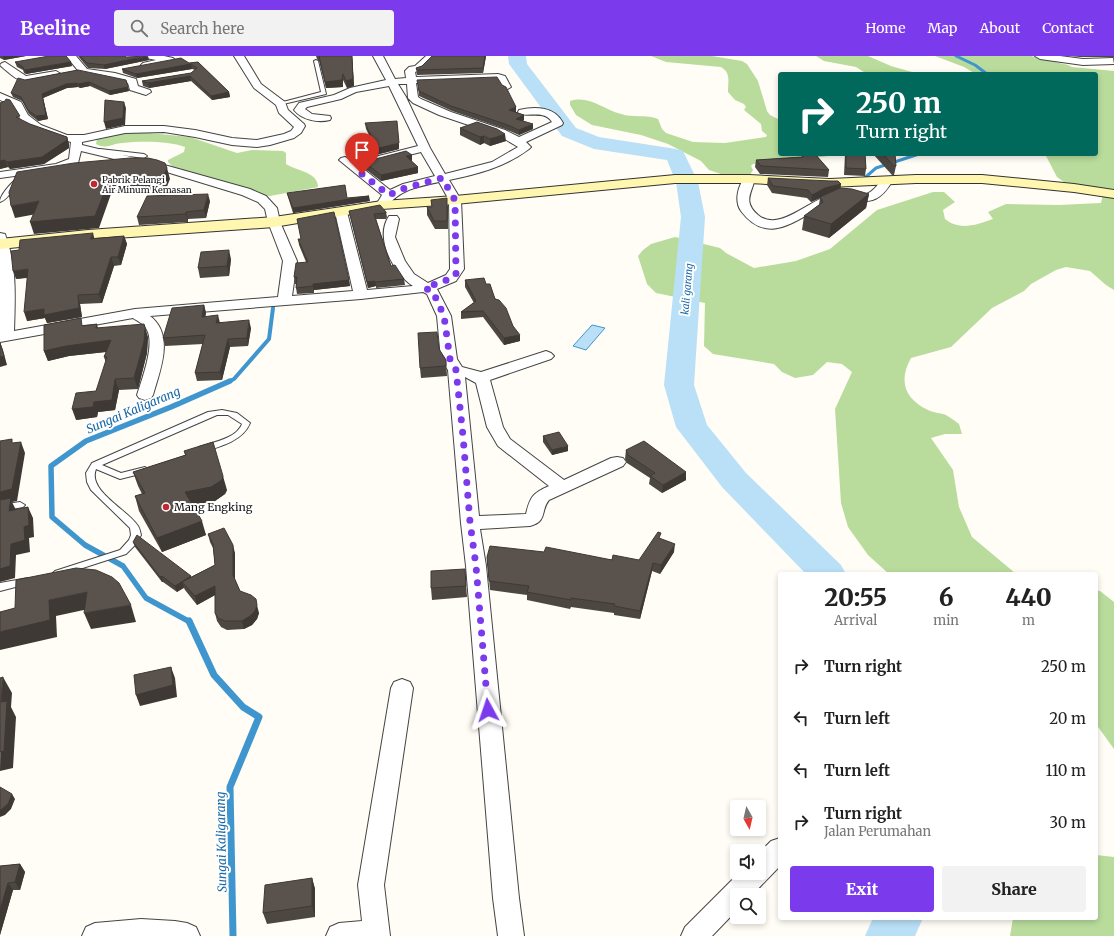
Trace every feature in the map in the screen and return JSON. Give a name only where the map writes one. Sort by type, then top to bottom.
[{"type":"street","points":[[71,56],[73,71]]},
{"type":"street","points":[[3,65],[22,78],[26,79],[73,71],[106,73],[170,60],[149,56]]},
{"type":"street","points":[[76,143],[119,130],[158,129],[183,131],[234,143],[268,142],[289,136],[299,129],[300,126],[283,111],[281,104],[257,86],[239,56]]},
{"type":"street","points":[[378,56],[384,70],[393,82],[424,148],[455,200],[456,274],[452,278],[425,288],[361,295],[134,313],[4,337],[7,270],[1,241],[274,222],[341,212],[386,200],[455,200],[674,179],[830,183],[887,180],[982,179],[1074,188],[1114,194]]},
{"type":"street","points":[[386,200],[412,185],[479,169],[513,156],[525,147],[520,141],[452,117],[413,98],[410,80],[412,69],[418,68],[431,56]]},
{"type":"street","points":[[1040,56],[1083,62],[1113,61]]},
{"type":"street","points":[[1100,56],[1113,61]]},
{"type":"street","points":[[3,65],[20,62]]},
{"type":"street","points":[[106,73],[130,80],[134,83],[144,82]]},
{"type":"street","points":[[326,118],[310,117],[299,110],[303,104],[337,97],[353,90],[410,80],[501,77],[506,87]]},
{"type":"street","points":[[432,79],[433,85],[439,88]]},
{"type":"street","points":[[134,83],[133,88],[146,92]]},
{"type":"street","points":[[0,96],[17,104],[23,116],[34,126],[65,137],[76,143],[111,155],[135,160],[246,192],[262,199],[271,208],[274,222],[290,261],[284,301]]},
{"type":"street","points":[[520,141],[558,123],[555,118],[544,112],[523,112]]},
{"type":"street","points":[[0,175],[38,171],[65,165],[74,161],[76,143]]},
{"type":"street","points":[[386,200],[347,162],[424,148]]},
{"type":"street","points":[[749,181],[742,200],[743,206],[759,222],[770,225],[782,224],[835,196],[859,198],[874,196],[880,191],[887,180]]},
{"type":"street","points":[[341,212],[361,295]]},
{"type":"street","points":[[393,220],[389,237],[398,261],[409,277],[433,292],[444,316],[450,359],[456,370],[470,522],[476,566],[506,898],[511,936]]},
{"type":"street","points":[[134,313],[153,326],[157,335],[155,352],[145,395]]},
{"type":"street","points":[[479,378],[546,356]]},
{"type":"street","points":[[456,370],[474,375],[483,381],[495,426],[504,442],[562,487]]},
{"type":"street","points":[[470,522],[530,520],[534,517],[538,502],[543,496],[617,462]]},
{"type":"street","points":[[339,936],[376,934],[371,884],[402,688]]},
{"type":"street","points":[[766,863],[778,851]]},
{"type":"street","points":[[694,936],[749,880]]},
{"type":"street","points":[[95,936],[131,931],[164,932],[187,936]]},
{"type":"lane","points":[[281,104],[324,94],[316,61]]},
{"type":"lane","points":[[98,150],[144,156]]},
{"type":"lane","points":[[0,200],[6,196],[16,180],[35,177]]},
{"type":"lane","points":[[51,575],[96,562],[123,552],[133,542],[136,535],[134,527],[94,488],[90,480],[92,470],[95,465],[211,414],[230,412],[246,423],[246,427],[241,434],[192,453]]},
{"type":"lane","points":[[95,465],[112,474],[123,476],[155,467]]},
{"type":"lane","points":[[0,508],[20,505]]},
{"type":"lane","points":[[0,587],[36,579]]},
{"type":"green space","points":[[651,56],[712,56],[742,61],[747,64],[758,81],[767,111],[770,115],[778,119],[778,156],[828,156],[799,157],[769,163],[753,164],[751,166],[753,170],[750,175],[727,176],[709,170],[701,161],[668,144],[641,135],[592,125],[576,115],[570,105],[570,101],[584,100],[596,103],[621,114],[658,119],[662,129],[666,133],[693,142],[725,143],[766,137],[767,135],[762,131],[761,124],[744,110],[746,107],[744,104],[735,100],[728,92],[728,75],[724,69],[721,67],[666,62]]},
{"type":"green space","points":[[816,56],[868,56],[891,66],[912,72],[864,72],[856,67],[824,61]]},
{"type":"green space","points":[[935,56],[1031,56],[1072,67],[1114,71],[1114,290],[1090,271],[1066,267],[1056,270],[1031,284],[1024,291],[992,308],[951,347],[911,358],[905,374],[906,388],[909,395],[920,406],[933,412],[946,415],[959,424],[962,434],[945,434],[931,438],[953,470],[959,507],[972,537],[1014,572],[887,572],[868,555],[848,527],[841,503],[835,409],[852,372],[842,364],[827,362],[813,375],[795,378],[782,372],[774,364],[713,354],[704,346],[705,303],[656,293],[647,284],[638,256],[651,244],[675,237],[720,248],[726,253],[754,268],[796,261],[830,249],[877,210],[933,192],[944,192],[955,202],[943,210],[945,219],[951,223],[962,226],[974,225],[993,219],[988,212],[1006,204],[1059,205],[1101,203],[1104,190],[1064,182],[1057,177],[1046,156],[1098,156],[1098,72],[973,72],[964,67]]},
{"type":"green space","points":[[140,132],[190,137],[237,153],[252,150],[283,151],[286,153],[286,164],[311,175],[315,178],[318,187],[264,196],[173,167],[168,160],[184,152],[185,147],[179,145],[146,142],[119,143],[107,146],[100,146],[96,144],[97,139],[108,133]]},
{"type":"green space","points":[[1098,590],[1114,602],[1114,749],[1098,727]]},
{"type":"green space","points":[[1098,855],[1114,857],[1114,936],[1010,936],[1013,920],[1098,920]]},
{"type":"water","points":[[592,325],[605,328],[586,350],[573,346]]},
{"type":"building","points":[[49,56],[66,56],[71,62],[25,70],[15,62]]},
{"type":"building","points":[[80,56],[147,56],[104,65],[87,63]]},
{"type":"building","points":[[319,56],[352,56],[353,79],[346,81],[343,74],[342,80],[325,82]]},
{"type":"building","points":[[432,56],[485,56],[483,68],[417,70],[416,68],[422,66]]},
{"type":"building","points":[[181,58],[189,63],[198,62],[229,92],[211,96],[190,76],[148,83],[142,81],[191,73],[197,68],[191,64],[136,74],[122,69]]},
{"type":"building","points":[[78,70],[126,80],[128,87],[109,91],[89,82],[66,84],[42,94],[46,115],[36,116],[28,110],[21,97],[11,93],[18,78],[25,80]]},
{"type":"building","points":[[497,77],[502,85],[506,87],[516,107],[509,110],[524,115],[516,119],[533,124],[519,130],[451,106],[419,91],[417,80]]},
{"type":"building","points":[[6,99],[10,100],[20,116],[16,117],[30,124],[67,137],[67,140],[42,157],[7,162],[5,160],[0,161],[0,103]]},
{"type":"building","points":[[105,100],[124,102],[123,118],[104,122]]},
{"type":"building","points":[[397,121],[399,143],[363,152],[358,149],[375,144],[365,123]]},
{"type":"building","points":[[477,122],[497,129],[505,134],[490,139],[484,136],[480,137],[460,128]]},
{"type":"building","points":[[406,151],[412,155],[406,156],[418,167],[381,175],[364,162]]},
{"type":"building","points":[[817,156],[829,170],[761,166],[756,160]]},
{"type":"building","points":[[846,156],[865,156],[866,169],[846,168]]},
{"type":"building","points":[[885,156],[895,156],[896,166],[894,166]]},
{"type":"building","points":[[130,158],[148,158],[165,163],[167,168],[163,178],[108,183],[95,216],[30,222],[39,201],[11,206],[9,192],[17,172],[74,163]]},
{"type":"building","points":[[768,178],[838,181],[841,184],[825,188],[812,195],[808,190],[773,186]]},
{"type":"building","points":[[345,185],[347,198],[369,196],[293,208],[287,193]]},
{"type":"building","points":[[840,188],[852,189],[869,194],[831,224],[804,216],[823,202],[820,197]]},
{"type":"building","points":[[208,194],[204,210],[186,212],[186,214],[137,217],[147,196]]},
{"type":"building","points":[[447,198],[447,221],[434,221],[427,207],[432,207],[431,200]]},
{"type":"building","points":[[380,205],[386,213],[374,214],[391,266],[395,265],[404,279],[367,282],[349,211]]},
{"type":"building","points":[[334,212],[349,280],[313,284],[313,286],[296,288],[297,277],[294,277],[296,263],[308,262],[298,239],[301,239],[297,219]]},
{"type":"building","points":[[93,233],[90,239],[124,236],[118,257],[111,257],[99,294],[78,295],[79,308],[44,315],[44,309],[24,312],[28,269],[13,271],[11,251],[19,250],[20,240]]},
{"type":"building","points":[[229,250],[227,266],[198,268],[201,252]]},
{"type":"building","points":[[484,278],[486,284],[490,284],[495,299],[499,300],[506,308],[513,326],[520,335],[504,338],[483,311],[461,312],[476,301],[465,280]]},
{"type":"building","points":[[204,305],[202,317],[218,315],[216,323],[249,320],[247,338],[228,339],[220,372],[195,373],[205,335],[163,338],[172,308]]},
{"type":"building","points":[[81,318],[82,326],[97,324],[96,328],[144,324],[144,342],[134,378],[115,379],[112,400],[94,402],[93,407],[72,409],[76,393],[96,391],[107,357],[104,357],[111,340],[66,346],[44,351],[44,325]]},
{"type":"building","points":[[437,332],[439,349],[446,360],[446,366],[420,368],[418,333]]},
{"type":"building","points":[[0,343],[4,356],[0,357]]},
{"type":"building","points":[[559,432],[568,446],[552,450],[543,436]]},
{"type":"building","points":[[12,439],[12,443],[21,442],[12,489],[0,492],[0,441]]},
{"type":"building","points":[[644,441],[686,472],[663,485],[650,476],[655,473],[628,455],[626,450]]},
{"type":"building","points":[[213,442],[223,476],[222,480],[211,487],[185,492],[202,521],[157,538],[135,496],[145,493],[133,472],[186,455],[184,451]]},
{"type":"building","points":[[11,498],[9,511],[28,507],[29,525],[24,527],[25,540],[11,544],[10,566],[0,569],[0,500]]},
{"type":"building","points":[[224,528],[233,545],[233,575],[240,591],[251,595],[256,599],[257,605],[255,611],[242,621],[225,621],[218,618],[215,613],[215,586],[195,596],[182,582],[215,565],[213,544],[208,534]]},
{"type":"building","points":[[658,532],[661,533],[659,538],[675,544],[661,565],[653,563],[640,611],[614,606],[615,604],[571,598],[571,600],[527,592],[529,586],[489,581],[487,557],[490,546],[544,552],[546,547],[612,560],[613,555],[639,560]]},
{"type":"building","points":[[137,535],[191,576],[175,586],[162,576],[160,577],[133,542]]},
{"type":"building","points":[[76,568],[96,570],[112,577],[119,583],[131,605],[84,613],[87,592],[49,600],[50,620],[0,632],[0,612],[15,608],[16,580]]},
{"type":"building","points":[[465,569],[466,586],[431,588],[431,571]]},
{"type":"building","points":[[171,667],[173,685],[136,695],[134,675]]},
{"type":"building","points":[[3,677],[1,702],[7,701],[4,751],[0,752],[0,678]]},
{"type":"building","points":[[0,787],[12,794],[8,804],[0,810]]},
{"type":"building","points":[[20,864],[15,882],[8,883],[0,910],[0,866]]},
{"type":"building","points":[[312,878],[312,906],[263,913],[265,885]]},
{"type":"waterway","name":"kali garang","points":[[517,56],[518,64],[569,132],[594,143],[676,155],[687,182],[693,217],[679,385],[692,427],[734,480],[826,572]]},
{"type":"waterway","points":[[956,56],[975,65],[984,72]]},
{"type":"waterway","points":[[860,182],[876,168],[913,156]]},
{"type":"waterway","name":"Sungai Kaligarang","points":[[230,381],[234,379],[269,339],[273,308]]},
{"type":"waterway","name":"Sungai Kaligarang","points":[[189,622],[146,598],[123,566],[85,545],[52,517],[51,466],[86,441],[171,407],[230,381]]},
{"type":"waterway","name":"Sungai Kaligarang","points":[[189,622],[214,675],[243,707],[259,717],[230,787],[233,936]]},
{"type":"waterway","name":"kali garang","points":[[890,936],[897,920]]},
{"type":"place","name":"Pabrik Pelangi Air Minum Kemasan","points":[[94,184]]},
{"type":"place","name":"Mang Engking","points":[[166,507]]},
{"type":"route","points":[[362,174],[389,195],[418,183],[442,178],[455,200],[456,274],[452,278],[425,288],[433,292],[444,316],[450,359],[456,370],[470,522],[476,566],[488,710]]}]
